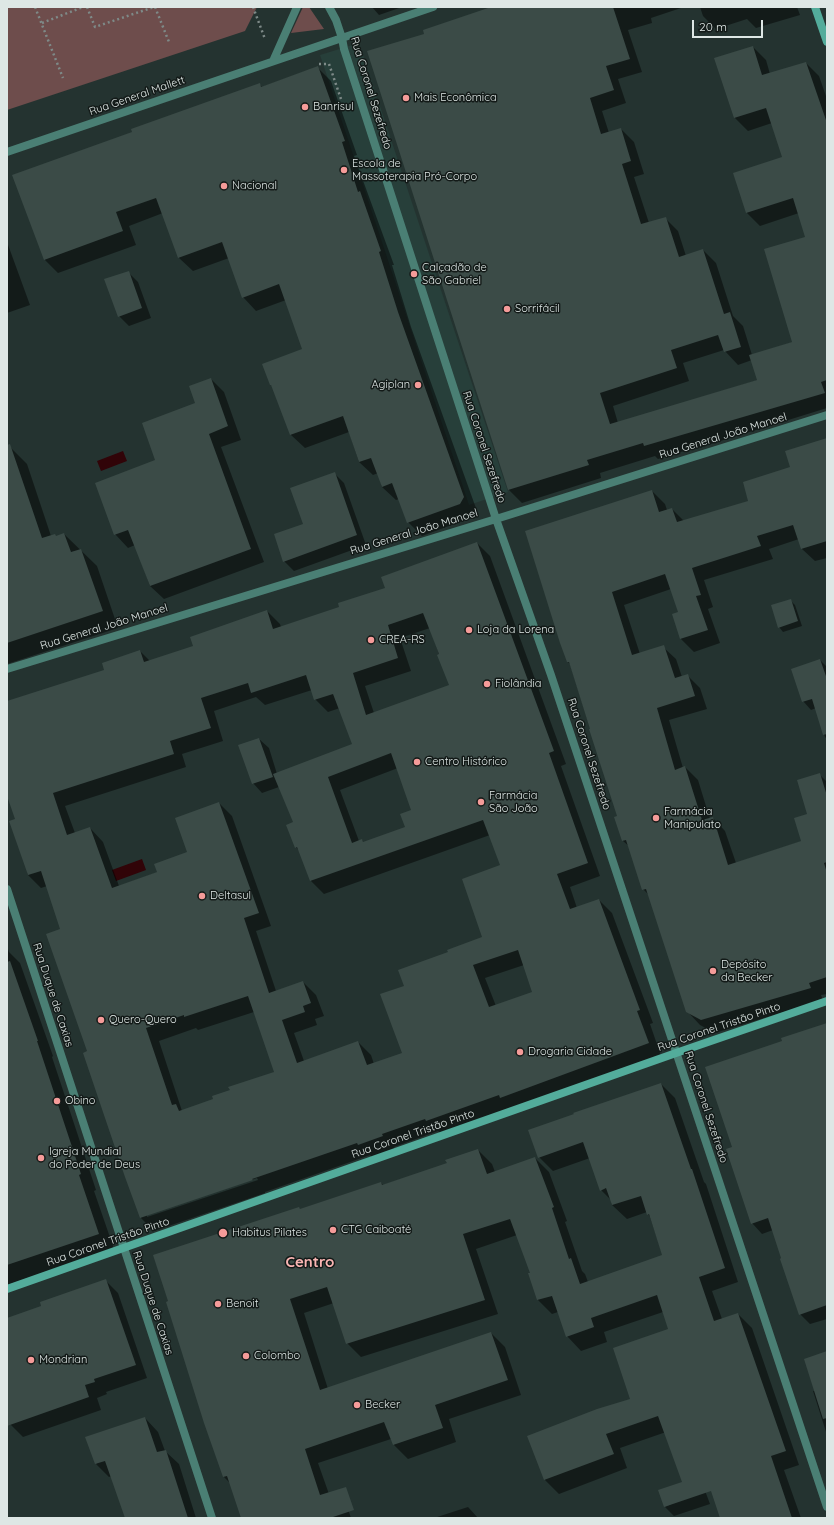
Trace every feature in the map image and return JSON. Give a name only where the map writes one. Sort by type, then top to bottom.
[{"type":"main road","points":[[815,7],[827,42]]},
{"type":"main road","name":"Rua Coronel Tristão Pinto","points":[[7,1289],[827,1001]]},
{"type":"street","points":[[273,62],[297,7]]},
{"type":"street","name":"Rua Coronel Sezefredo","points":[[329,7],[336,20],[342,38],[349,64],[496,519],[551,674],[827,1508]]},
{"type":"street","name":"Rua General Mallett","points":[[7,152],[433,7]]},
{"type":"street","name":"Rua General João Manoel","points":[[7,669],[496,519],[827,415]]},
{"type":"street","name":"Rua Duque de Caxias","points":[[7,888],[212,1518]]},
{"type":"path","points":[[35,7],[62,78]]},
{"type":"path","points":[[42,23],[83,7]]},
{"type":"path","points":[[87,7],[95,27],[154,7],[169,42]]},
{"type":"shaded area","points":[[7,7],[257,7],[245,31],[7,110]]},
{"type":"shaded area","points":[[303,7],[309,7],[324,29],[291,33]]},
{"type":"shaded area","name":"Calçadão de São Gabriel","points":[[359,43],[508,492],[469,505],[320,55]]},
{"type":"shaded area","points":[[123,451],[127,461],[101,471],[97,461]]},
{"type":"shaded area","points":[[142,859],[146,870],[116,881],[112,870]]},
{"type":"building","points":[[491,7],[613,7],[630,59],[606,66],[614,90],[590,98],[601,134],[621,128],[631,161],[622,164],[641,224],[666,217],[679,257],[703,249],[724,314],[730,312],[741,347],[724,352],[718,335],[671,350],[677,368],[600,393],[610,424],[757,380],[749,355],[792,342],[764,249],[805,237],[793,198],[746,213],[733,173],[782,157],[766,108],[734,118],[714,58],[753,46],[762,75],[806,62],[827,123],[827,380],[821,382],[825,393],[644,446],[643,443],[587,460],[589,465],[508,490],[367,51],[424,34],[423,30]]},
{"type":"building","points":[[318,66],[345,141],[342,142],[358,192],[360,191],[381,251],[379,252],[398,312],[464,497],[460,504],[407,523],[392,483],[382,487],[371,458],[359,462],[343,416],[290,435],[262,364],[302,349],[279,284],[242,298],[222,242],[178,258],[156,198],[116,212],[123,231],[44,260],[12,175],[132,132],[131,129],[260,83],[261,87]]},
{"type":"building","points":[[129,271],[142,308],[118,317],[104,279]]},
{"type":"building","points":[[211,378],[228,426],[209,434],[251,549],[150,586],[128,530],[114,535],[95,483],[155,460],[142,423],[195,403],[189,386]]},
{"type":"building","points":[[827,438],[827,541],[801,549],[793,525],[757,536],[761,546],[692,568],[701,595],[696,596],[708,630],[680,639],[672,614],[678,612],[665,574],[612,592],[632,655],[664,645],[675,678],[688,674],[695,696],[657,708],[675,770],[685,766],[702,820],[713,817],[728,865],[801,841],[794,818],[807,814],[797,780],[820,773],[827,796],[827,862],[824,863],[827,873],[827,977],[809,983],[811,988],[701,1020],[686,1012],[646,889],[642,890],[626,840],[622,841],[614,817],[617,816],[590,729],[569,662],[567,662],[560,643],[525,531],[652,490],[659,512],[672,508],[677,522],[748,501],[743,482],[790,467],[785,451]]},
{"type":"building","points":[[10,444],[42,538],[64,533],[71,552],[81,549],[103,611],[7,643],[7,445]]},
{"type":"building","points":[[335,472],[357,535],[283,562],[274,534],[303,524],[290,488]]},
{"type":"building","points":[[477,542],[554,751],[549,753],[588,863],[557,874],[570,909],[599,899],[640,1010],[637,1011],[649,1043],[500,1098],[499,1095],[426,1121],[425,1119],[382,1134],[383,1136],[358,1145],[357,1143],[140,1218],[83,1053],[87,1051],[46,934],[60,929],[41,871],[28,875],[9,821],[15,819],[7,796],[7,701],[104,670],[102,663],[140,650],[144,662],[193,646],[190,637],[267,610],[273,629],[339,607],[338,603],[385,588],[381,577]],"holes":[[[423,613],[449,685],[366,715],[353,673],[398,658],[388,625]],[[306,675],[314,700],[333,694],[352,744],[273,774],[293,822],[286,825],[295,848],[297,847],[310,881],[483,820],[500,865],[462,879],[482,937],[447,950],[448,952],[398,970],[404,986],[380,994],[402,1053],[367,1065],[358,1041],[297,1063],[282,1020],[305,1012],[303,1006],[311,1003],[303,981],[269,993],[244,918],[259,913],[219,802],[175,818],[187,852],[154,864],[157,872],[112,888],[90,827],[67,835],[53,793],[174,754],[170,741],[211,728],[201,698],[248,683],[251,693]],[[391,753],[411,810],[400,814],[405,827],[363,842],[362,839],[352,843],[328,777]],[[518,950],[532,992],[489,1007],[473,965]],[[248,996],[274,1072],[228,1087],[230,1090],[212,1096],[213,1099],[179,1111],[176,1104],[172,1105],[146,1028],[184,1015],[184,1017]]]},
{"type":"building","points":[[791,599],[798,621],[778,628],[771,605]]},
{"type":"building","points":[[820,659],[827,679],[827,734],[823,735],[812,699],[802,702],[791,669]]},
{"type":"building","points":[[259,738],[273,777],[252,784],[238,745]]},
{"type":"building","points":[[10,961],[38,1041],[81,1174],[79,1175],[99,1234],[7,1265],[7,962]]},
{"type":"building","points":[[827,1023],[827,1305],[799,1315],[768,1218],[751,1224],[726,1149],[732,1147],[705,1067],[782,1041],[781,1038]]},
{"type":"building","points":[[661,1083],[725,1268],[699,1277],[714,1321],[738,1313],[786,1451],[771,1456],[792,1518],[720,1518],[711,1491],[664,1507],[658,1490],[682,1482],[658,1416],[606,1434],[614,1454],[544,1480],[527,1436],[597,1409],[630,1399],[613,1348],[668,1329],[657,1295],[591,1318],[594,1327],[566,1337],[552,1296],[537,1300],[528,1273],[530,1273],[510,1219],[463,1234],[485,1300],[346,1344],[327,1287],[290,1299],[320,1390],[491,1332],[508,1380],[435,1405],[443,1428],[393,1445],[384,1422],[305,1449],[320,1495],[346,1487],[354,1510],[330,1518],[241,1518],[227,1476],[223,1477],[204,1423],[166,1302],[168,1301],[153,1255],[299,1207],[300,1209],[381,1182],[382,1185],[447,1163],[445,1160],[478,1149],[487,1174],[535,1157],[554,1207],[552,1208],[569,1259],[571,1258],[580,1284],[662,1255],[649,1214],[647,1215],[641,1196],[612,1205],[606,1188],[600,1191],[583,1142],[538,1158],[528,1130]]},
{"type":"building","points":[[106,1279],[136,1365],[94,1379],[95,1382],[85,1385],[89,1397],[7,1426],[7,1318],[41,1306],[40,1302]]},
{"type":"building","points":[[827,1351],[827,1418],[823,1419],[804,1359]]},
{"type":"building","points":[[145,1417],[157,1452],[166,1450],[188,1518],[125,1518],[105,1461],[95,1464],[85,1437]]},
{"type":"place","name":"Mais Econômica","points":[[406,98]]},
{"type":"place","name":"Banrisul","points":[[305,107]]},
{"type":"place","name":"Escola de Massoterapia Pró-Corpo","points":[[344,170]]},
{"type":"place","name":"Nacional","points":[[224,186]]},
{"type":"place","name":"Calçadão de São Gabriel","points":[[414,274]]},
{"type":"place","name":"Sorrifácil","points":[[507,309]]},
{"type":"place","name":"Agiplan","points":[[418,385]]},
{"type":"place","name":"Loja da Lorena","points":[[469,630]]},
{"type":"place","name":"CREA-RS","points":[[371,640]]},
{"type":"place","name":"Fiolândia","points":[[487,684]]},
{"type":"place","name":"Centro Histórico","points":[[417,762]]},
{"type":"place","name":"Farmácia São João","points":[[481,802]]},
{"type":"place","name":"Farmácia Manipulato","points":[[656,818]]},
{"type":"place","name":"Deltasul","points":[[202,896]]},
{"type":"place","name":"Depósito da Becker","points":[[713,971]]},
{"type":"place","name":"Quero-Quero","points":[[101,1020]]},
{"type":"place","name":"Drogaria Cidade","points":[[520,1052]]},
{"type":"place","name":"Obino","points":[[57,1101]]},
{"type":"place","name":"Igreja Mundial do Poder de Deus","points":[[41,1158]]},
{"type":"place","name":"CTG Caiboaté","points":[[333,1230]]},
{"type":"place","name":"Habitus Pilates","points":[[223,1233]]},
{"type":"place","name":"Benoit","points":[[218,1304]]},
{"type":"place","name":"Colombo","points":[[246,1356]]},
{"type":"place","name":"Mondrian","points":[[31,1360]]},
{"type":"place","name":"Becker","points":[[357,1405]]},
{"type":"district","name":"Centro","points":[[310,1262]]}]
